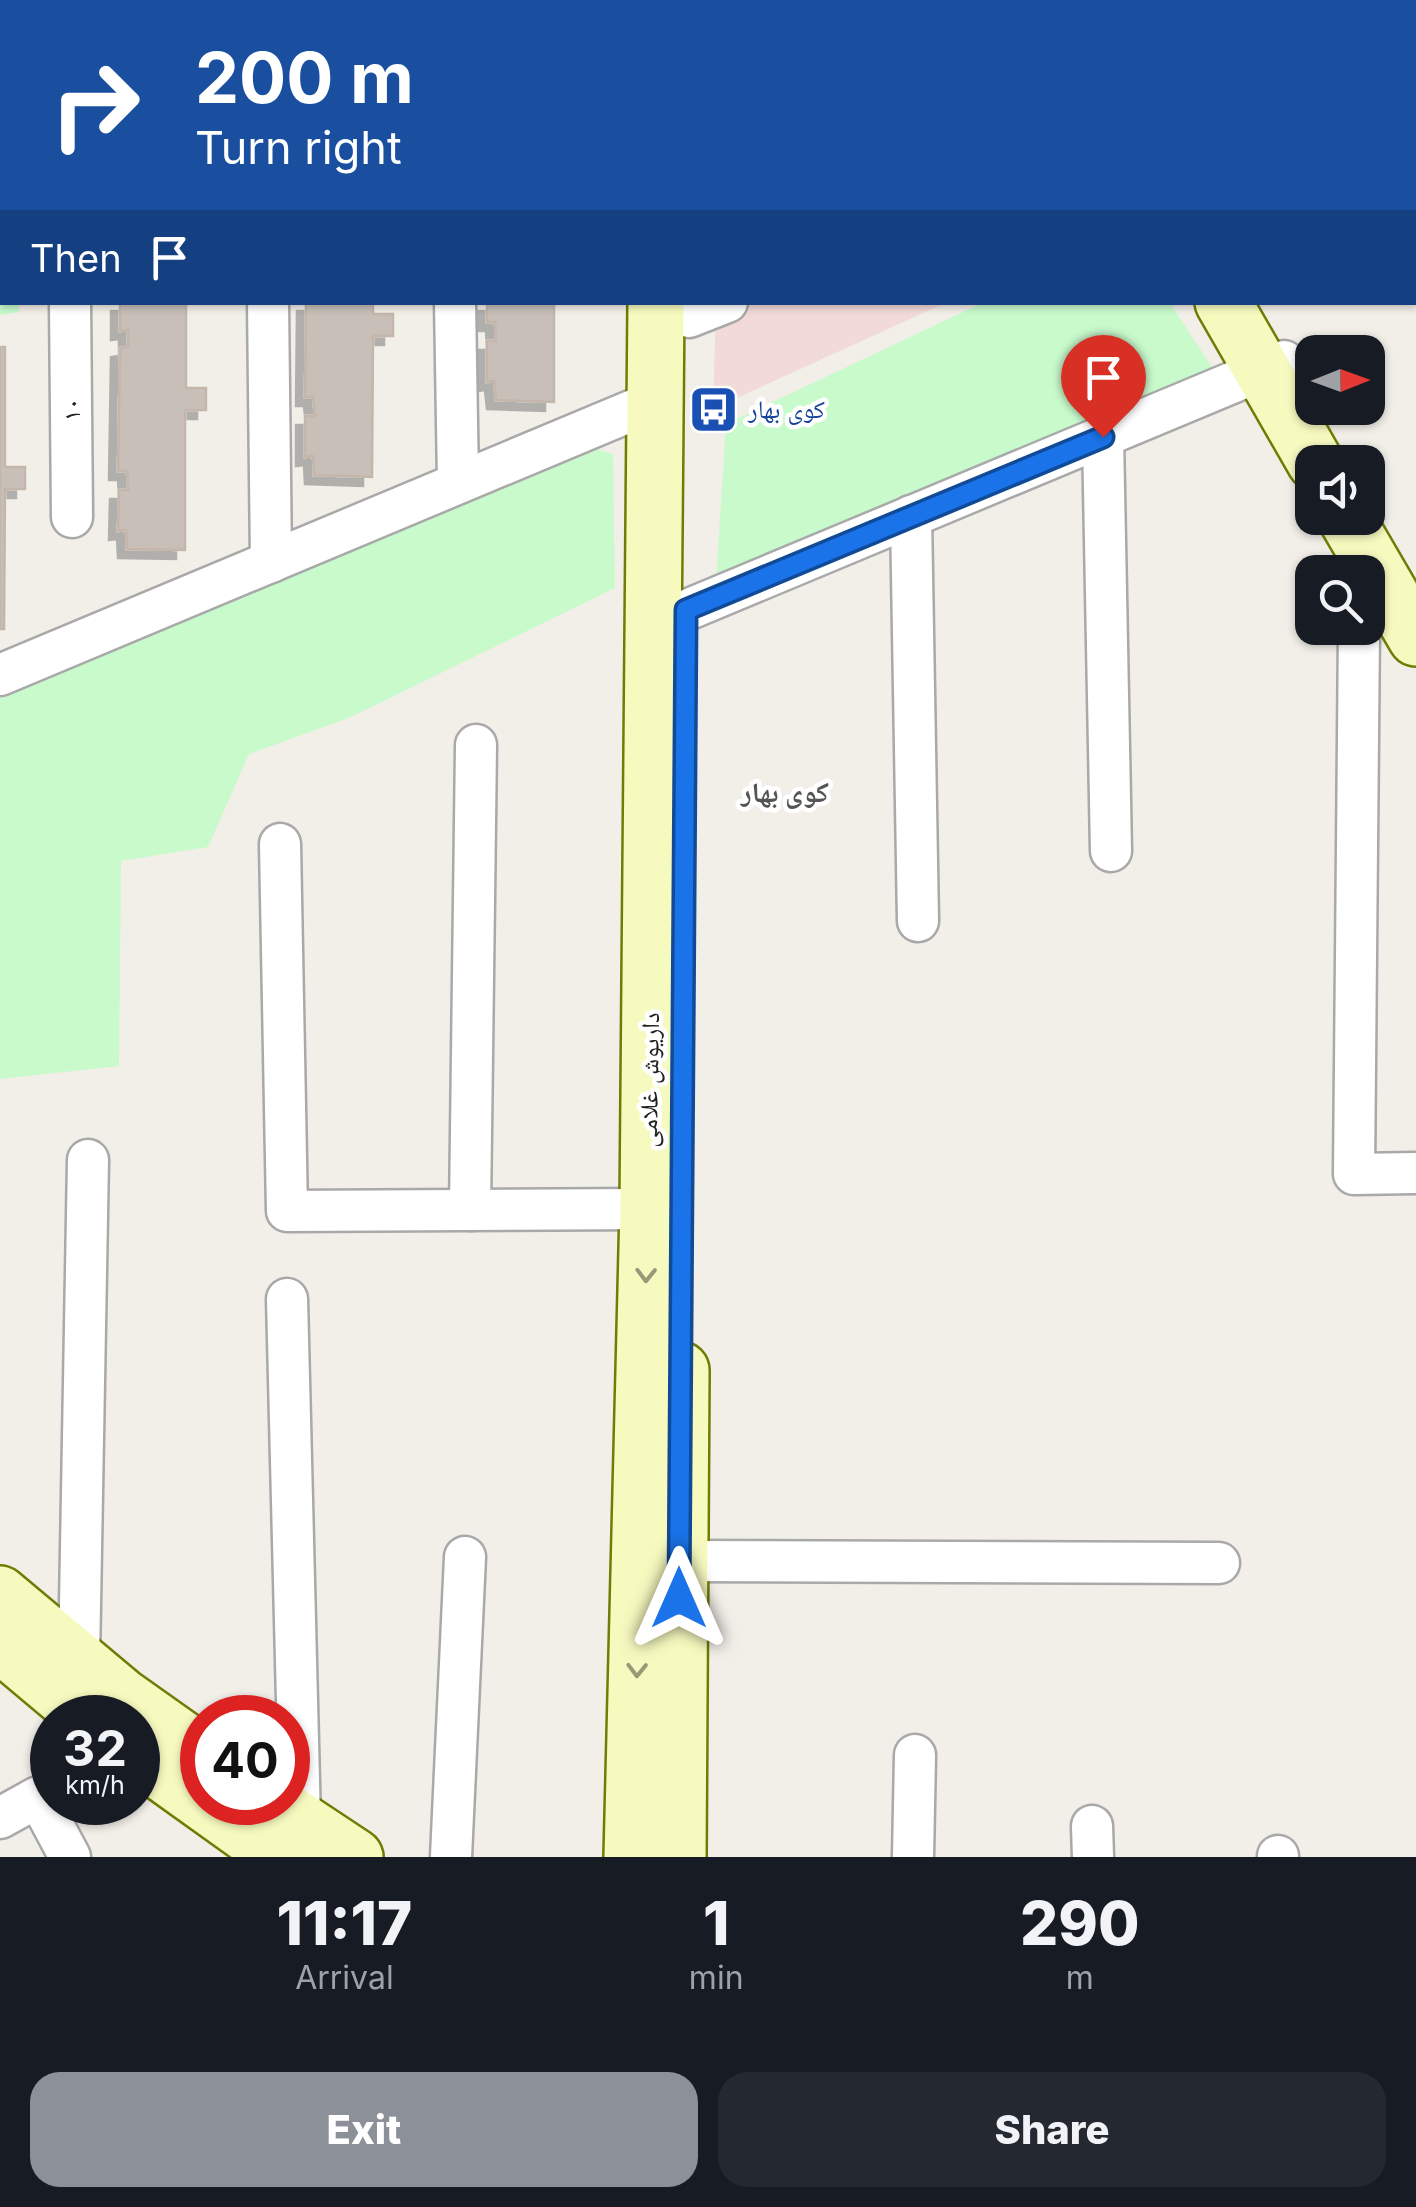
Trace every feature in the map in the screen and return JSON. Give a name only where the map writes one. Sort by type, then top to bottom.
[{"type":"street","name":"۱۰","points":[[70,305],[72,517]]},
{"type":"street","points":[[268,305],[271,562]]},
{"type":"street","points":[[456,305],[458,484]]},
{"type":"street","points":[[1225,305],[1330,445]]},
{"type":"street","points":[[1251,305],[1309,445]]},
{"type":"street","name":"داریوش غلامی","points":[[678,1857],[680,1561],[668,789],[655,401],[690,306]]},
{"type":"street","name":"داریوش غلامی","points":[[632,1857],[648,1208],[668,789],[686,610],[690,306]]},
{"type":"street","points":[[686,610],[1274,365]]},
{"type":"street","points":[[0,675],[655,401]]},
{"type":"street","points":[[1103,437],[1111,851]]},
{"type":"street","points":[[911,516],[918,921]]},
{"type":"street","points":[[1363,535],[1416,638]]},
{"type":"street","points":[[1364,535],[1416,590]]},
{"type":"street","points":[[1359,645],[1354,1174],[1416,1173]]},
{"type":"street","points":[[470,1210],[476,745]]},
{"type":"street","points":[[280,844],[287,1211],[648,1208]]},
{"type":"street","points":[[79,1660],[88,1160]]},
{"type":"street","points":[[284,1827],[287,1299]]},
{"type":"street","points":[[451,1857],[465,1557]]},
{"type":"street","points":[[680,1561],[1219,1563]]},
{"type":"street","points":[[0,1594],[180,1736]]},
{"type":"street","points":[[0,1644],[61,1695]]},
{"type":"street","points":[[913,1857],[915,1755]]},
{"type":"street","points":[[160,1767],[355,1857]]},
{"type":"street","points":[[0,1818],[38,1797],[70,1857]]},
{"type":"shaded area","points":[[716,305],[941,305],[713,409]]},
{"type":"green space","points":[[0,305],[19,305],[19,312],[0,315]]},
{"type":"green space","points":[[978,305],[1171,305],[1219,378],[716,583],[726,424]]},
{"type":"green space","points":[[554,436],[613,454],[615,588],[351,717],[249,754],[208,847],[121,861],[119,1066],[0,1079],[0,659]]},
{"type":"building","points":[[120,305],[186,305],[186,388],[206,388],[206,410],[185,410],[185,550],[127,549],[126,530],[118,531],[119,490],[128,490],[127,471],[118,471],[120,348],[128,347],[128,330],[120,331]]},
{"type":"building","points":[[306,305],[373,305],[373,314],[393,314],[393,336],[373,336],[372,477],[314,475],[313,456],[305,457],[305,416],[315,416],[313,397],[305,397]]},
{"type":"building","points":[[487,305],[554,305],[554,402],[496,400],[494,381],[487,382],[487,341],[496,341],[495,322],[487,322]]},
{"type":"building","points":[[0,347],[5,347],[5,467],[25,467],[25,489],[5,489],[4,629],[0,629]]},
{"type":"place","name":"کوی بهار","points":[[713,409]]},
{"type":"district","name":"کوی بهار","points":[[785,792]]},
{"type":"route","points":[[679,1598],[686,610],[1103,437]]}]
